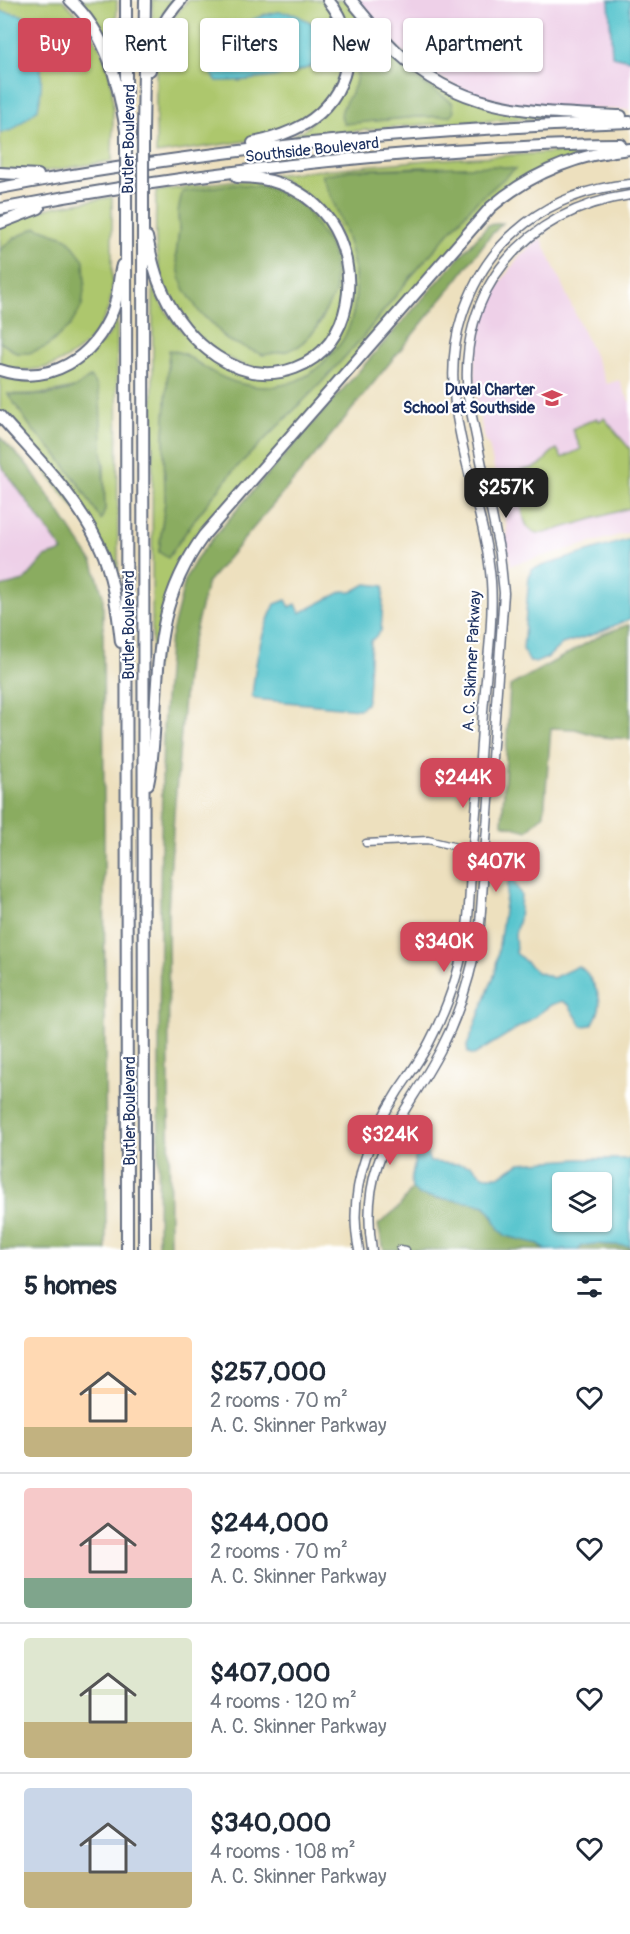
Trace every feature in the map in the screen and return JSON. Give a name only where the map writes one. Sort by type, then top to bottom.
[{"type":"highway","points":[[70,0],[92,25],[109,55],[126,131]]},
{"type":"highway","name":"Butler Boulevard","points":[[126,0],[127,1250]]},
{"type":"highway","name":"Butler Boulevard","points":[[144,1250],[142,217],[145,0]]},
{"type":"highway","points":[[144,90],[156,38],[167,17],[180,0]]},
{"type":"highway","points":[[189,157],[282,135],[304,124],[327,106],[342,83],[347,68],[348,50],[341,20],[328,0]]},
{"type":"highway","points":[[351,0],[406,60],[436,80],[470,97],[523,111],[630,117]]},
{"type":"highway","name":"Southside Boulevard","points":[[0,188],[86,172],[286,145],[407,133],[630,122]]},
{"type":"highway","name":"Southside Boulevard","points":[[0,209],[88,193],[324,162],[523,147],[630,144]]},
{"type":"highway","points":[[143,804],[152,764],[158,665],[164,622],[181,571],[204,535],[491,207],[519,185],[562,163],[602,152],[630,149]]},
{"type":"highway","points":[[0,173],[30,176],[86,172]]},
{"type":"highway","points":[[142,217],[158,280],[167,301],[187,330],[213,354],[234,366],[272,373],[296,368],[318,354],[334,336],[344,314],[349,291],[344,252],[327,218],[303,195],[270,180],[242,177],[192,178]]},
{"type":"highway","points":[[0,223],[36,208],[88,193]]},
{"type":"highway","points":[[0,370],[23,375],[49,373],[70,363],[90,347],[101,334],[114,307],[126,250]]},
{"type":"highway","points":[[0,416],[71,497],[97,541],[116,599],[127,710]]},
{"type":"main road","name":"A. C. Skinner Parkway","points":[[359,1250],[356,1218],[359,1179],[367,1154],[377,1129],[396,1094],[429,1044],[452,989],[465,938],[491,593],[487,552],[454,397],[455,344],[461,318],[470,293],[490,259],[517,230],[538,214],[564,200],[598,188],[630,184]]},
{"type":"main road","name":"A. C. Skinner Parkway","points":[[372,1250],[369,1207],[371,1187],[378,1162],[394,1126],[433,1063],[452,1027],[471,970],[480,924],[504,593],[500,554],[468,397],[466,372],[470,338],[482,300],[494,278],[509,257],[538,231],[569,212],[591,203],[630,195]]},
{"type":"main road","points":[[564,200],[569,212]]},
{"type":"street","points":[[366,843],[428,840],[473,849]]},
{"type":"street","points":[[400,1249],[406,1250]]},
{"type":"shaded area","points":[[355,0],[630,0],[630,110],[506,104],[466,91],[430,72],[543,72],[543,18],[403,18],[403,52],[391,39],[391,18],[372,18]]},
{"type":"shaded area","name":"Duval Charter School at Southside","points":[[541,238],[607,384],[619,380],[630,403],[630,532],[511,565],[506,541],[507,528],[489,445],[485,442],[478,407],[475,361],[483,321],[500,283],[519,257]]},
{"type":"shaded area","points":[[0,464],[64,551],[45,557],[24,581],[0,587]]},
{"type":"green space","points":[[0,0],[63,0],[79,18],[21,18],[21,15],[0,11]]},
{"type":"green space","points":[[72,0],[117,0],[117,18],[103,18],[103,37],[91,18],[88,18]]},
{"type":"green space","points":[[152,0],[175,0],[161,18],[152,18]]},
{"type":"green space","points":[[188,0],[323,0],[336,18],[311,18],[311,65],[299,52],[299,18],[269,18],[265,14],[257,18],[200,18],[200,72],[240,72],[239,81],[299,72],[311,66],[311,72],[339,72],[335,89],[309,117],[273,135],[156,154],[156,72],[188,72],[188,18],[173,18]]},
{"type":"green space","points":[[335,0],[347,0],[366,18],[338,18]]},
{"type":"green space","points":[[91,33],[103,54],[103,72],[109,72],[110,78],[113,101],[112,161],[33,173],[0,170],[0,133],[2,133],[18,34],[18,72],[91,72]]},
{"type":"green space","points":[[391,42],[403,53],[403,68],[391,55]]},
{"type":"green space","points":[[391,56],[403,68],[403,72],[407,72],[452,102],[454,112],[450,116],[344,124],[342,109],[355,85],[357,72],[391,72]]},
{"type":"green space","points":[[348,72],[358,72],[344,124],[450,116],[452,102],[407,72],[422,72],[434,83],[555,117],[420,125],[291,137],[307,128]]},
{"type":"green space","points":[[583,151],[496,199],[181,566],[155,665],[152,665],[153,282],[158,298],[169,316],[183,332],[245,373],[315,360],[350,304],[337,225],[283,180],[270,175],[427,160]],"holes":[[[421,167],[514,169],[473,205],[362,338],[321,383],[234,470],[168,557],[159,552],[165,501],[164,436],[169,351],[182,354],[229,380],[256,387],[267,387],[297,381],[314,371],[338,347],[345,336],[353,316],[356,296],[355,275],[346,234],[322,175],[351,170]]]},
{"type":"green space","points":[[497,166],[515,169],[473,205],[362,338],[321,383],[234,470],[195,519],[168,558],[159,552],[165,501],[164,436],[169,350],[183,354],[228,380],[256,387],[267,387],[297,381],[314,371],[338,347],[345,336],[353,316],[356,295],[352,254],[322,175],[351,170]]},
{"type":"green space","points":[[238,180],[258,181],[269,183],[308,203],[333,231],[343,262],[343,296],[340,313],[326,342],[314,353],[291,365],[268,369],[246,366],[224,356],[204,342],[173,303],[163,281],[156,248],[156,191]],"holes":[[[302,204],[309,216],[323,318],[299,346],[227,340],[200,313],[176,256],[179,230],[178,212]]]},
{"type":"green space","points":[[234,184],[268,187],[302,204],[333,251],[336,291],[315,330],[299,346],[287,351],[263,355],[227,340],[200,313],[181,281],[176,256],[179,230],[178,212],[182,192]]},
{"type":"green space","points":[[112,197],[112,294],[100,327],[79,350],[55,364],[39,369],[23,370],[0,365],[0,342],[17,353],[46,347],[70,326],[15,238],[0,250],[0,226],[53,207]]},
{"type":"green space","points":[[503,223],[490,236],[315,455],[207,583],[187,663],[174,814],[168,911],[170,1250],[158,1250],[163,729],[169,644],[186,577],[199,555],[245,500],[488,225]]},
{"type":"green space","points":[[36,227],[67,238],[84,260],[85,282],[82,306],[70,326],[46,347],[29,353],[17,353],[0,342],[0,250],[15,238]]},
{"type":"green space","points":[[117,316],[118,582],[116,582],[107,551],[0,412],[0,377],[26,381],[62,373],[84,359],[104,340],[111,331]],"holes":[[[73,388],[104,463],[105,510],[101,519],[79,484],[57,455],[32,429],[8,394],[41,394]]]},
{"type":"green space","points":[[90,377],[97,386],[100,399],[105,510],[101,520],[79,484],[57,455],[32,429],[8,394],[58,393],[74,388]]},
{"type":"green space","points":[[597,418],[599,421],[604,418],[630,449],[630,508],[545,533],[532,531],[525,522],[513,473],[538,466],[557,449],[562,458],[581,449],[572,429]]},
{"type":"green space","points":[[0,437],[30,468],[93,563],[103,595],[106,1250],[0,1250],[0,587],[24,581],[45,557],[63,551],[0,464]]},
{"type":"green space","points":[[630,624],[630,739],[601,737],[575,729],[551,728],[544,814],[527,831],[502,824],[510,686],[603,634]]},
{"type":"green space","points":[[412,1189],[429,1197],[467,1201],[484,1206],[491,1213],[499,1229],[539,1244],[546,1250],[384,1250],[378,1225],[399,1207]]},
{"type":"green space","points":[[594,1244],[630,1246],[630,1250],[578,1250],[581,1246]]},
{"type":"water","points":[[609,0],[630,0],[630,60],[612,56]]},
{"type":"water","points":[[0,11],[27,18],[18,18],[18,72],[41,72],[41,76],[38,109],[12,130],[0,133]]},
{"type":"water","points":[[277,12],[292,13],[311,22],[311,66],[299,70],[299,18],[257,18]]},
{"type":"water","points":[[292,72],[265,78],[217,81],[211,73]]},
{"type":"water","points":[[630,539],[630,619],[592,635],[562,644],[547,658],[535,663],[529,661],[523,649],[529,577],[532,569]]},
{"type":"water","points":[[366,584],[384,586],[381,631],[371,641],[366,704],[359,709],[255,699],[252,696],[259,649],[275,604],[286,600],[290,607],[296,604],[300,613],[343,591],[352,592]]},
{"type":"water","points":[[512,877],[521,895],[515,934],[516,953],[537,972],[553,978],[580,967],[595,986],[600,1002],[598,1013],[592,1025],[582,1026],[569,1005],[562,1001],[551,1005],[474,1055],[468,1053],[467,1046],[495,973],[508,883]]},
{"type":"water","points":[[424,1147],[430,1162],[471,1165],[483,1176],[499,1176],[520,1163],[579,1159],[630,1159],[630,1246],[594,1244],[581,1246],[578,1250],[546,1250],[539,1244],[506,1236],[485,1206],[419,1195],[412,1189],[411,1181],[417,1150]]},
{"type":"place","name":"Duval Charter School at Southside","points":[[552,398]]}]
